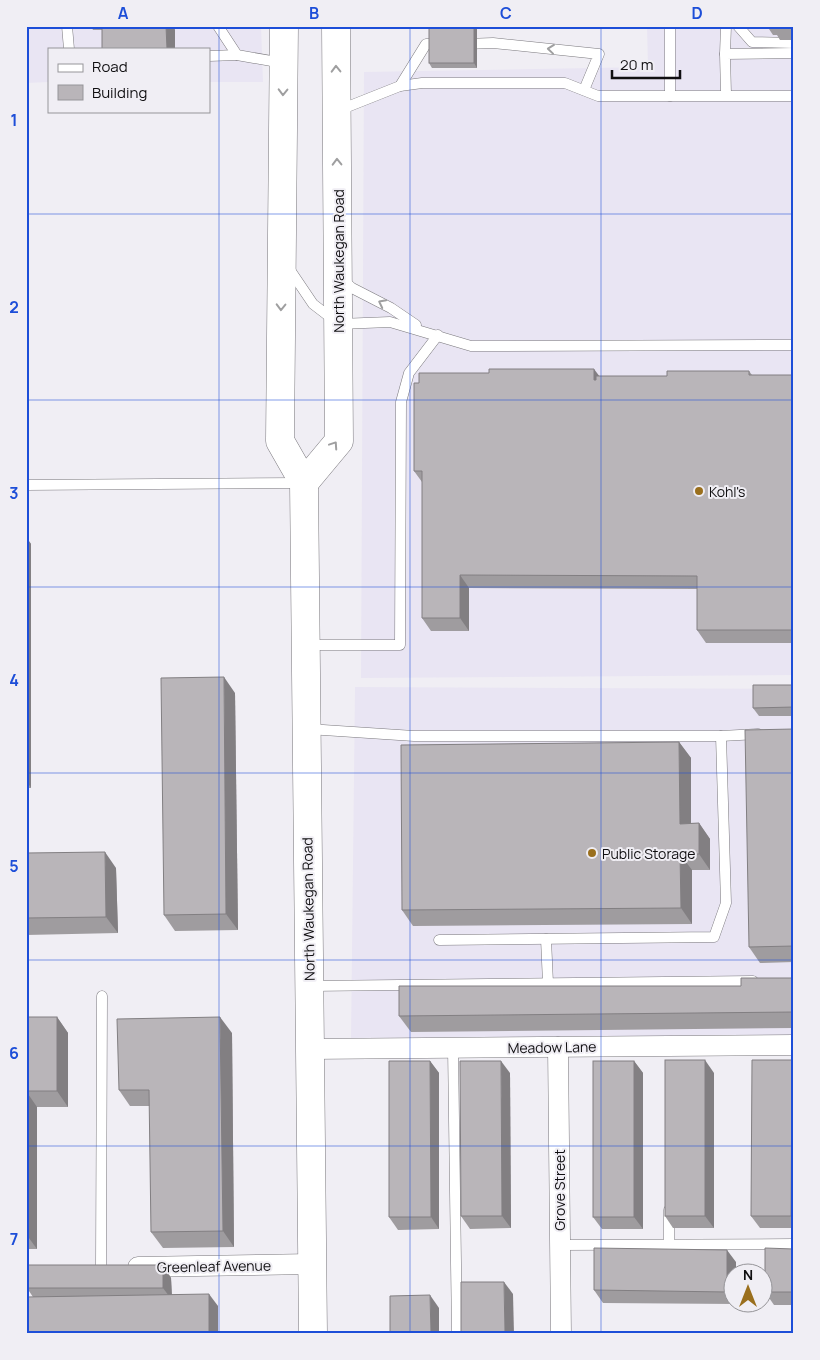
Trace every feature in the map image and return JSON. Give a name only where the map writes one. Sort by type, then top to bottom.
[{"type":"main road","name":"North Waukegan Road","points":[[284,26],[280,441],[304,483],[313,1334]]},
{"type":"main road","name":"North Waukegan Road","points":[[304,483],[339,440],[336,26]]},
{"type":"street","name":"Meadow Lane","points":[[310,1049],[558,1047],[667,1051],[794,1045]]},
{"type":"street","name":"Grove Street","points":[[558,1047],[560,1334]]},
{"type":"street","name":"Greenleaf Avenue","points":[[91,1268],[312,1264]]},
{"type":"lane","points":[[67,26],[69,48]]},
{"type":"lane","points":[[218,26],[237,55]]},
{"type":"lane","points":[[670,26],[670,96]]},
{"type":"lane","points":[[726,26],[726,94]]},
{"type":"lane","points":[[738,26],[752,42],[794,43]]},
{"type":"lane","points":[[400,86],[426,44],[493,43],[599,54],[584,90]]},
{"type":"lane","points":[[725,54],[794,53]]},
{"type":"lane","points":[[210,56],[237,55],[284,64]]},
{"type":"lane","points":[[337,111],[400,86],[422,83],[565,83],[598,96],[726,94],[794,96]]},
{"type":"lane","points":[[281,258],[313,304],[338,324],[390,322],[423,330],[471,346],[794,345]]},
{"type":"lane","points":[[338,276],[352,288],[391,308],[423,330]]},
{"type":"lane","points":[[307,645],[400,645],[401,402],[409,373],[438,335]]},
{"type":"lane","points":[[26,484],[304,483]]},
{"type":"lane","points":[[307,729],[414,736],[721,736],[766,734]]},
{"type":"lane","points":[[439,940],[714,937],[726,903],[721,736]]},
{"type":"lane","points":[[546,939],[548,983]]},
{"type":"lane","points":[[309,986],[764,981]]},
{"type":"lane","points":[[91,1268],[102,996]]},
{"type":"lane","points":[[453,1048],[457,1334]]},
{"type":"lane","points":[[669,1195],[669,1245]]},
{"type":"lane","points":[[560,1245],[794,1244]]},
{"type":"shaded area","points":[[26,26],[261,26],[263,82],[210,82],[210,48],[48,48],[48,82],[26,83]]},
{"type":"shaded area","points":[[647,26],[794,26],[794,675],[361,678],[364,72],[648,67]]},
{"type":"shaded area","points":[[355,687],[794,689],[794,1035],[351,1038]]},
{"type":"building","points":[[102,26],[166,26],[167,48],[102,48]]},
{"type":"building","points":[[429,26],[474,26],[474,63],[429,63]]},
{"type":"building","points":[[790,26],[790,27],[772,27]]},
{"type":"building","points":[[489,369],[594,369],[594,380],[596,380],[596,376],[667,376],[667,371],[749,371],[749,375],[794,375],[794,630],[697,630],[697,576],[460,575],[460,618],[422,618],[422,471],[414,471],[414,383],[419,383],[419,373],[489,373]]},
{"type":"building","points":[[224,677],[226,914],[164,915],[161,678]]},
{"type":"building","points":[[753,685],[794,685],[794,707],[753,708]]},
{"type":"building","points":[[794,729],[794,946],[749,947],[745,730]]},
{"type":"building","points":[[679,742],[680,824],[699,823],[699,854],[680,854],[681,908],[402,910],[401,745]]},
{"type":"building","points":[[105,852],[106,917],[26,918],[26,853]]},
{"type":"building","points":[[741,978],[794,978],[794,1012],[399,1016],[399,986],[741,986]]},
{"type":"building","points":[[26,1017],[57,1017],[57,1091],[26,1091]]},
{"type":"building","points":[[220,1017],[223,1231],[151,1232],[149,1090],[119,1090],[117,1019]]},
{"type":"building","points":[[665,1060],[705,1060],[705,1216],[665,1216]]},
{"type":"building","points":[[752,1060],[792,1060],[791,1216],[751,1216]]},
{"type":"building","points":[[389,1061],[430,1061],[431,1217],[389,1217]]},
{"type":"building","points":[[460,1061],[501,1061],[502,1216],[461,1216]]},
{"type":"building","points":[[593,1061],[634,1061],[634,1217],[593,1217]]},
{"type":"building","points":[[594,1248],[727,1250],[727,1262],[722,1262],[722,1292],[594,1290]]},
{"type":"building","points":[[765,1248],[794,1249],[794,1292],[772,1292],[772,1262],[765,1262]]},
{"type":"building","points":[[27,1265],[163,1265],[163,1288],[27,1288]]},
{"type":"building","points":[[461,1282],[504,1282],[505,1334],[461,1334]]},
{"type":"building","points":[[209,1294],[209,1334],[26,1334],[26,1297]]},
{"type":"building","points":[[430,1295],[431,1334],[390,1334],[390,1296]]},
{"type":"place","name":"Kohl's","points":[[699,491]]},
{"type":"place","name":"Public Storage","points":[[592,853]]}]
